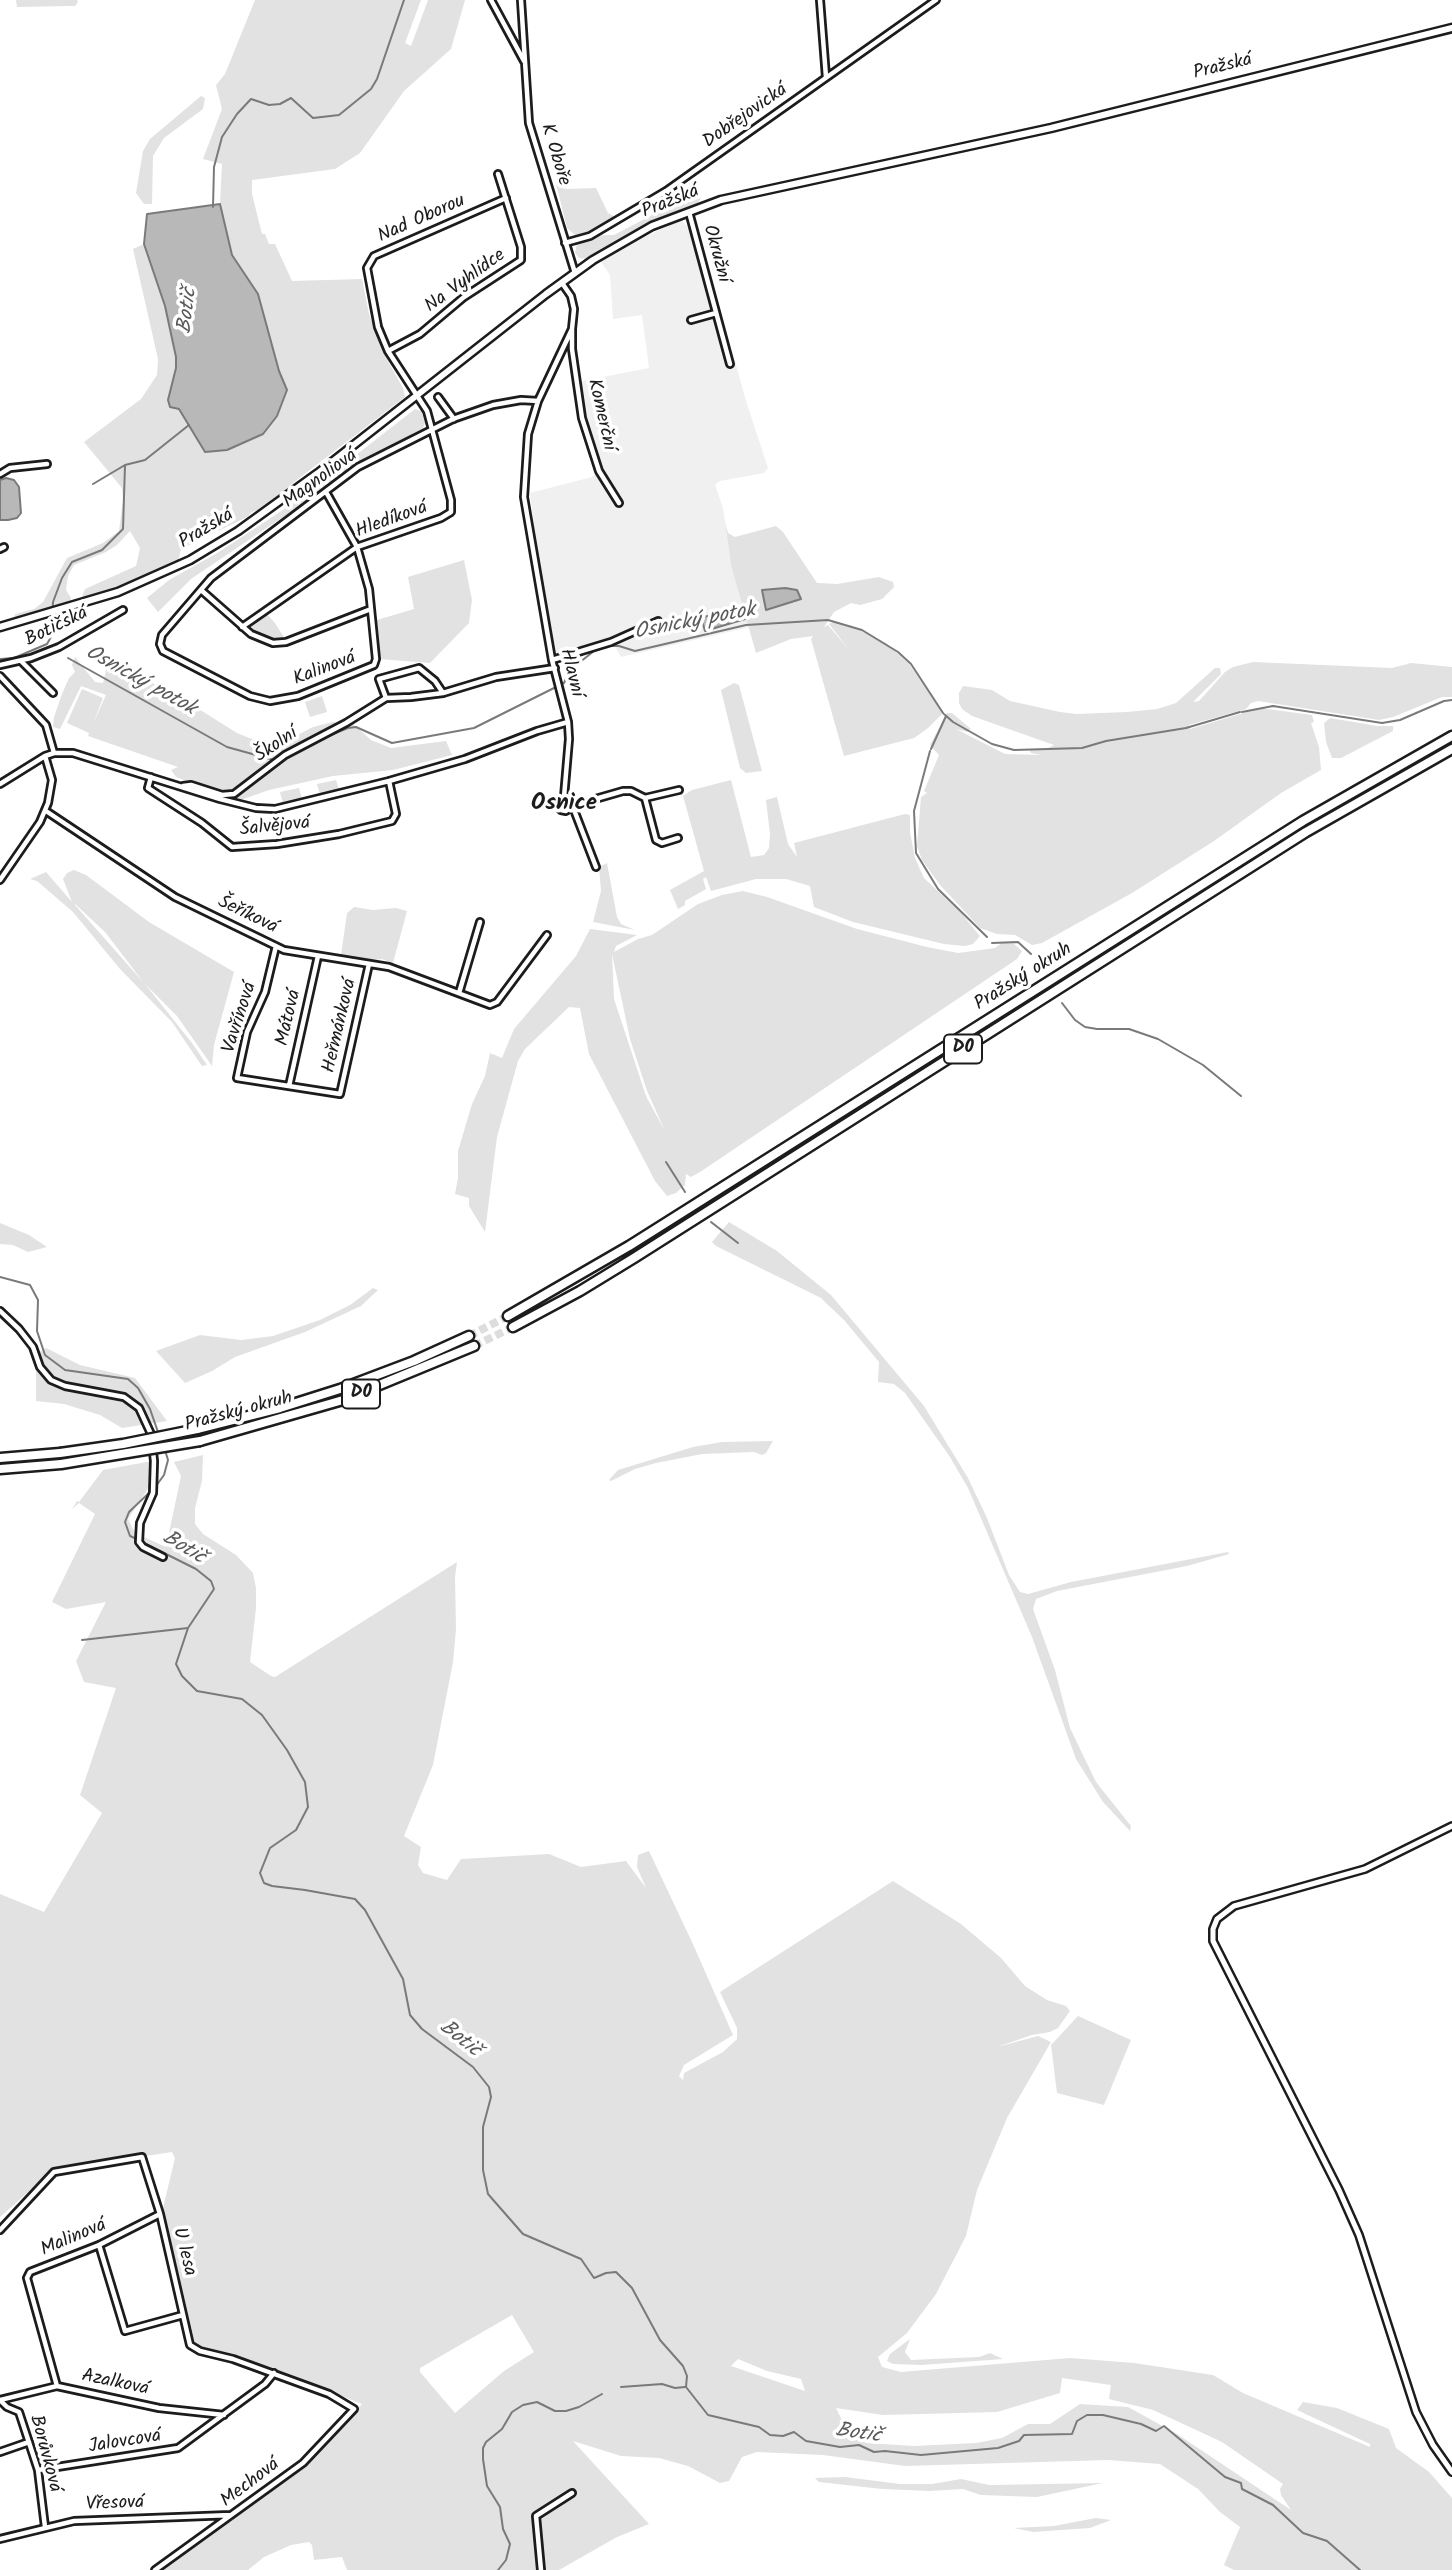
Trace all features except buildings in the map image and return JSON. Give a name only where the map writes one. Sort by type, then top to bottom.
[{"type":"highway","name":"Pražský okruh","points":[[508,1316],[629,1246],[1303,821],[1452,736]]},
{"type":"highway","name":"Pražský okruh","points":[[513,1327],[634,1258],[1306,832],[1452,749]]},
{"type":"highway","name":"Pražský okruh","points":[[0,1458],[136,1442],[270,1411],[340,1389],[414,1361],[469,1336]]},
{"type":"highway","name":"Pražský okruh","points":[[0,1469],[61,1464],[200,1441],[344,1400],[474,1346]]},
{"type":"main road","name":"Pražská","points":[[0,627],[118,592],[190,559],[270,509],[575,273],[652,226],[721,200],[1051,128],[1452,28]]},
{"type":"street","points":[[491,0],[525,62]]},
{"type":"street","name":"K Oboře","points":[[521,0],[529,123],[575,273]]},
{"type":"street","points":[[820,0],[826,78]]},
{"type":"street","name":"Dobřejovická","points":[[565,243],[590,236],[666,191],[936,0]]},
{"type":"street","name":"Na Vyhlídce","points":[[387,351],[420,334],[464,297],[521,260],[522,247],[498,174]]},
{"type":"street","name":"Nad Oborou","points":[[416,396],[387,351],[371,300],[367,268],[374,256],[506,198]]},
{"type":"street","name":"Okružní","points":[[689,212],[730,364]]},
{"type":"street","name":"Hlavní","points":[[181,786],[256,808],[275,809],[466,759],[568,722],[552,660],[524,497],[528,434],[538,401],[572,329],[574,309],[571,296],[562,283]]},
{"type":"street","points":[[691,320],[716,313]]},
{"type":"street","name":"Komerční","points":[[572,329],[572,349],[582,418],[599,471],[619,503]]},
{"type":"street","name":"Hledíková","points":[[242,626],[357,547],[441,518],[451,512],[451,500],[427,411],[416,396]]},
{"type":"street","points":[[438,397],[454,419]]},
{"type":"street","name":"Magnoliová","points":[[160,644],[162,635],[211,578],[358,467],[454,419],[493,405],[521,400],[538,401]]},
{"type":"street","points":[[0,474],[10,468],[47,464]]},
{"type":"street","name":"Kalinová","points":[[160,644],[166,654],[250,696],[270,701],[284,700],[368,670],[374,665],[376,659],[372,609],[357,547],[326,492]]},
{"type":"street","points":[[201,590],[242,626],[262,640],[273,643],[286,642],[372,609]]},
{"type":"street","name":"Botičská","points":[[0,665],[21,661],[59,647],[123,610]]},
{"type":"street","points":[[552,660],[611,642],[657,621]]},
{"type":"street","points":[[21,661],[52,693]]},
{"type":"street","points":[[386,698],[379,679],[419,668],[435,681],[443,693]]},
{"type":"street","name":"Školní","points":[[181,786],[191,785],[222,795],[234,794],[285,755],[346,723],[386,698],[443,693],[496,677],[555,668]]},
{"type":"street","points":[[0,676],[46,724],[54,752]]},
{"type":"street","points":[[568,722],[564,797],[558,802],[559,809],[566,811],[571,806],[623,791],[631,791],[645,798],[679,790]]},
{"type":"street","points":[[0,784],[54,752],[73,752],[181,786]]},
{"type":"street","points":[[0,880],[46,811],[52,780],[45,756]]},
{"type":"street","name":"Šalvějová","points":[[151,777],[148,788],[232,846],[277,844],[339,834],[392,821],[396,814],[389,781]]},
{"type":"street","points":[[564,797],[570,800],[596,867]]},
{"type":"street","points":[[645,798],[656,840],[662,843],[678,838]]},
{"type":"street","name":"Šeříková","points":[[46,811],[175,897],[276,946],[289,951],[389,967],[489,1005],[498,1002],[547,935]]},
{"type":"street","points":[[459,993],[480,922]]},
{"type":"street","name":"Vavřínová","points":[[276,946],[265,992],[247,1032],[237,1078],[340,1094]]},
{"type":"street","name":"Mátová","points":[[289,1086],[318,956]]},
{"type":"street","name":"Heřmánková","points":[[340,1094],[369,964]]},
{"type":"street","points":[[0,1311],[33,1347],[40,1367],[51,1380],[65,1386],[124,1397],[139,1408],[147,1420],[154,1461],[153,1493],[137,1533],[143,1547],[163,1557]]},
{"type":"street","points":[[1452,1826],[1365,1869],[1234,1906],[1217,1919],[1213,1929],[1213,1941],[1339,2190],[1359,2235],[1416,2412],[1433,2445],[1452,2472]]},
{"type":"street","name":"U lesa","points":[[0,2230],[54,2172],[142,2157],[160,2214],[190,2345],[200,2351],[274,2373],[329,2394],[354,2409]]},
{"type":"street","name":"Malinová","points":[[57,2386],[27,2278],[30,2272],[99,2245],[160,2214]]},
{"type":"street","points":[[99,2245],[125,2331],[184,2314]]},
{"type":"street","name":"Jalovcová","points":[[38,2470],[178,2448],[265,2384],[274,2373]]},
{"type":"street","name":"Azalková","points":[[0,2399],[57,2386],[159,2409],[225,2415]]},
{"type":"street","name":"Borůvková","points":[[0,2399],[7,2407],[19,2412],[38,2470],[45,2527]]},
{"type":"street","name":"Mechová","points":[[155,2570],[303,2463],[354,2409]]},
{"type":"street","points":[[0,2452],[29,2442]]},
{"type":"street","points":[[541,2570],[536,2516],[572,2493]]},
{"type":"street","name":"Vřesová","points":[[0,2539],[74,2521],[234,2515]]},
{"type":"shaded area","points":[[16,0],[78,2],[75,6],[17,7]]},
{"type":"shaded area","points":[[255,0],[421,0],[405,43],[411,46],[428,0],[465,0],[451,49],[404,91],[360,153],[335,169],[252,180],[252,194],[262,234],[265,234],[269,244],[275,244],[292,281],[362,279],[369,314],[383,352],[403,388],[405,397],[289,486],[288,490],[269,506],[181,549],[178,562],[80,602],[85,589],[136,566],[140,548],[130,531],[106,552],[74,565],[68,576],[66,590],[71,598],[70,605],[14,619],[15,614],[34,609],[43,602],[67,558],[103,543],[119,531],[122,488],[84,442],[141,399],[157,375],[158,359],[133,249],[144,244],[174,342],[176,368],[168,400],[170,407],[179,409],[204,452],[227,450],[263,435],[283,403],[287,390],[279,371],[258,294],[232,255],[227,242],[220,204],[222,164],[203,159],[222,109],[216,85],[225,74]]},
{"type":"shaded area","points":[[201,96],[205,98],[203,109],[164,138],[153,156],[152,204],[144,204],[136,193],[143,151],[150,139]]},
{"type":"shaded area","points":[[556,184],[567,189],[596,188],[608,213],[617,218],[595,230],[575,235],[567,228]]},
{"type":"shaded area","points":[[701,198],[698,203],[647,224],[587,259],[579,258],[575,253],[577,243],[583,240],[614,235],[658,212]]},
{"type":"shaded area","points":[[681,220],[689,228],[708,302],[718,301],[768,468],[764,473],[720,481],[715,485],[723,508],[731,565],[750,627],[621,657],[612,641],[558,657],[553,655],[530,493],[592,477],[601,469],[585,420],[580,395],[582,381],[649,368],[642,315],[613,319],[610,275],[601,262],[627,245]]},
{"type":"shaded area","points":[[415,409],[421,411],[425,423],[413,436],[345,472],[191,579],[158,612],[147,598],[169,580],[219,552],[301,498]]},
{"type":"shaded area","points":[[725,522],[728,533],[735,537],[776,526],[783,532],[817,583],[837,584],[879,577],[893,582],[894,587],[882,599],[860,605],[851,603],[834,612],[824,627],[828,625],[850,651],[829,624],[833,622],[854,627],[886,643],[909,664],[943,713],[914,738],[844,756],[811,639],[813,636],[791,639],[756,653],[731,565]]},
{"type":"shaded area","points":[[464,560],[472,600],[469,623],[430,663],[379,659],[377,620],[414,609],[408,577]]},
{"type":"shaded area","points":[[266,613],[285,639],[266,639],[251,631],[252,623]]},
{"type":"shaded area","points":[[75,657],[95,682],[103,683],[107,666],[112,665],[170,691],[237,733],[264,744],[288,740],[313,727],[332,722],[353,724],[371,740],[391,748],[446,741],[452,755],[393,770],[333,776],[269,790],[238,801],[176,777],[171,770],[178,767],[88,736],[89,733],[67,723],[82,689],[103,698],[93,724],[106,695],[81,686],[60,729],[53,727],[62,694],[69,678],[75,672],[72,665]]},
{"type":"shaded area","points":[[1253,662],[1392,668],[1411,663],[1452,667],[1452,697],[1442,697],[1379,720],[1258,701],[1251,703],[1246,709],[1189,725],[1190,729],[1260,708],[1312,715],[1314,722],[1311,723],[1319,747],[1321,770],[1281,793],[1214,841],[1132,893],[1042,943],[1032,945],[1015,935],[997,934],[980,928],[940,885],[922,860],[917,846],[921,797],[927,793],[924,791],[939,755],[930,745],[947,713],[952,713],[971,729],[967,732],[956,729],[1005,754],[1041,755],[1031,753],[1029,749],[1054,745],[972,716],[962,709],[959,703],[959,693],[963,686],[992,690],[1010,701],[1060,712],[1127,712],[1157,709],[1176,703],[1215,668],[1220,668],[1221,674],[1193,702],[1199,701],[1225,672]]},
{"type":"shaded area","points":[[734,683],[739,685],[762,771],[746,773],[740,768],[721,690]]},
{"type":"shaded area","points":[[322,696],[327,712],[310,717],[305,702]]},
{"type":"shaded area","points":[[1330,718],[1393,726],[1393,731],[1341,758],[1332,758],[1326,742],[1324,723]]},
{"type":"shaded area","points":[[336,780],[339,789],[320,795],[317,784]]},
{"type":"shaded area","points":[[731,780],[751,857],[764,855],[769,848],[766,800],[777,797],[788,844],[797,857],[794,843],[905,814],[910,815],[915,858],[924,878],[961,913],[980,936],[973,944],[965,946],[944,944],[853,922],[814,907],[810,886],[786,879],[756,879],[711,891],[706,877],[703,879],[706,889],[685,901],[685,905],[678,909],[670,890],[704,871],[683,796],[692,790]]},
{"type":"shaded area","points":[[299,788],[302,799],[283,804],[280,792]]},
{"type":"shaded area","points":[[607,863],[617,917],[621,924],[635,930],[593,922],[601,891],[599,867]]},
{"type":"shaded area","points":[[74,870],[86,875],[149,922],[234,972],[214,1045],[212,1066],[177,1016],[145,984],[207,1065],[202,1066],[172,1022],[120,969],[73,912],[37,881],[30,879],[46,872],[72,902],[63,879],[67,873]],"holes":[[[75,904],[105,932],[144,983]]]},
{"type":"shaded area","points":[[743,891],[857,929],[958,953],[995,948],[1003,942],[1013,943],[1022,951],[1017,959],[700,1172],[691,1177],[686,1174],[685,1185],[676,1193],[667,1196],[655,1181],[589,1054],[580,1008],[569,1007],[525,1049],[518,1061],[497,1137],[485,1232],[469,1206],[469,1198],[455,1194],[458,1151],[472,1104],[485,1076],[490,1053],[502,1058],[514,1029],[576,956],[590,929],[637,935],[616,946],[614,952],[652,935],[698,904]],"holes":[[[612,954],[630,1039],[647,1091],[665,1131],[646,1096],[614,999]]]},
{"type":"shaded area","points":[[354,907],[373,910],[396,908],[407,911],[393,963],[382,959],[341,955],[347,913]]},
{"type":"shaded area","points":[[729,1222],[777,1251],[831,1295],[924,1406],[968,1478],[1009,1575],[1020,1592],[1028,1594],[1071,1582],[1228,1552],[1229,1554],[1187,1566],[1057,1591],[1036,1599],[1033,1609],[1055,1670],[1070,1728],[1096,1782],[1131,1826],[1130,1831],[1103,1802],[1076,1759],[1032,1637],[968,1488],[950,1457],[905,1393],[894,1384],[878,1382],[879,1362],[844,1320],[821,1298],[712,1242]]},
{"type":"shaded area","points":[[0,1223],[29,1235],[47,1247],[28,1252],[13,1245],[0,1244]]},
{"type":"shaded area","points":[[373,1288],[378,1290],[361,1306],[305,1332],[235,1357],[185,1383],[156,1351],[200,1335],[241,1340],[273,1336],[320,1320],[350,1305]]},
{"type":"shaded area","points":[[46,1348],[80,1365],[135,1378],[167,1421],[122,1428],[100,1415],[64,1404],[36,1401],[36,1354]]},
{"type":"shaded area","points":[[773,1441],[762,1455],[754,1452],[702,1454],[656,1463],[609,1480],[618,1470],[693,1447],[722,1442]]},
{"type":"shaded area","points":[[203,1455],[195,1524],[203,1534],[236,1555],[253,1573],[256,1608],[250,1662],[271,1676],[275,1677],[457,1562],[453,1662],[433,1765],[404,1836],[421,1847],[418,1865],[423,1873],[447,1880],[461,1859],[549,1854],[581,1867],[626,1861],[646,1888],[637,1867],[638,1855],[649,1851],[733,2035],[684,2065],[679,2076],[683,2080],[684,2073],[723,2052],[737,2039],[737,2028],[720,1992],[893,1881],[961,1924],[1001,1958],[1025,1986],[1047,2000],[1066,2006],[1070,2011],[1058,2028],[1050,2032],[997,2047],[1038,2036],[1051,2042],[1007,2118],[977,2190],[966,2236],[936,2294],[907,2333],[878,2357],[882,2367],[901,2372],[1070,2358],[1134,2363],[1213,2375],[1243,2393],[1370,2447],[1370,2444],[1297,2410],[1303,2402],[1337,2408],[1389,2429],[1396,2448],[1429,2472],[1452,2498],[1452,2570],[1234,2570],[1224,2565],[1240,2527],[1220,2512],[1198,2489],[1160,2464],[1108,2460],[905,2466],[823,2455],[757,2452],[742,2457],[729,2481],[720,2483],[688,2466],[659,2458],[621,2456],[573,2441],[649,2524],[617,2537],[559,2570],[347,2570],[342,2557],[314,2560],[309,2542],[291,2545],[264,2557],[248,2570],[162,2570],[306,2465],[362,2404],[278,2371],[195,2344],[163,2208],[175,2158],[172,2152],[53,2170],[0,2217],[0,1894],[44,1912],[102,1813],[80,1795],[116,1688],[84,1682],[76,1661],[106,1602],[66,1609],[52,1602],[95,1514],[79,1503],[72,1509],[103,1470],[152,1461],[149,1487],[128,1519],[135,1533],[166,1547],[181,1476],[174,1462]],"holes":[[[512,2315],[534,2352],[504,2371],[455,2413],[420,2372],[420,2368]],[[738,2359],[767,2371],[801,2379],[805,2391],[731,2366]],[[1062,2378],[1111,2385],[1109,2399],[1153,2410],[1222,2442],[1283,2484],[1281,2495],[1291,2510],[1177,2434],[1128,2407],[1080,2404],[1050,2424],[1028,2424],[1002,2438],[976,2443],[914,2446],[866,2443],[842,2420],[836,2408],[883,2415],[997,2412],[1060,2393]]]},
{"type":"shaded area","points":[[1078,2016],[1131,2040],[1104,2105],[1057,2093],[1051,2045]]},
{"type":"shaded area","points":[[910,2339],[905,2352],[911,2360],[979,2357],[990,2353],[1003,2359],[921,2365],[893,2364],[887,2361],[890,2354]]},
{"type":"shaded area","points":[[845,2477],[900,2484],[932,2484],[961,2479],[989,2485],[1103,2483],[1037,2497],[981,2495],[963,2489],[882,2489],[819,2482],[815,2478]]},
{"type":"shaded area","points":[[1096,2518],[1111,2520],[1090,2528],[1033,2532],[1014,2528],[1054,2526]]},
{"type":"water","points":[[220,204],[232,255],[258,294],[279,371],[287,390],[277,416],[263,434],[227,450],[205,452],[179,409],[170,407],[168,400],[176,357],[165,306],[144,244],[147,214]]},
{"type":"water","points":[[0,480],[14,480],[19,487],[21,513],[17,518],[0,520]]},
{"type":"water","points":[[762,590],[797,590],[801,599],[766,610]]},
{"type":"water","points":[[742,606],[745,619],[705,631],[701,618]]},
{"type":"waterway","name":"Botič","points":[[213,207],[214,167],[222,137],[237,114],[251,99],[269,105],[280,104],[291,98],[313,118],[339,115],[371,89],[377,79],[404,0]]},
{"type":"waterway","name":"Botič","points":[[0,659],[14,658],[47,644],[51,637],[53,602],[62,578],[72,562],[102,550],[123,529],[125,465],[145,460],[189,425]]},
{"type":"waterway","points":[[93,484],[125,465]]},
{"type":"waterway","name":"Osnický potok","points":[[318,740],[356,727],[392,743],[474,728],[564,683],[570,670],[594,651],[607,646],[619,646],[635,651],[746,625],[828,620],[862,630],[898,652],[911,664],[943,713]]},
{"type":"waterway","name":"Osnický potok","points":[[68,658],[227,747],[274,760]]},
{"type":"waterway","name":"Osnický potok","points":[[1242,712],[1273,706],[1382,723],[1400,720],[1452,700]]},
{"type":"waterway","name":"Osnický potok","points":[[944,714],[992,744],[1014,750],[1082,748],[1106,741],[1186,728],[1240,712]]},
{"type":"waterway","points":[[931,749],[946,716]]},
{"type":"waterway","name":"Osnický potok","points":[[283,760],[303,748]]},
{"type":"waterway","points":[[930,751],[914,811],[916,853],[938,889],[987,937]]},
{"type":"waterway","points":[[992,943],[1018,942],[1031,954]]},
{"type":"waterway","points":[[1062,1003],[1075,1020],[1085,1027],[1129,1029],[1158,1039],[1203,1065],[1241,1096]]},
{"type":"waterway","points":[[666,1162],[685,1192]]},
{"type":"waterway","points":[[711,1222],[738,1243]]},
{"type":"waterway","name":"Botič","points":[[0,1277],[30,1285],[38,1300],[37,1331],[45,1355],[65,1370],[128,1379],[138,1388],[150,1409],[159,1435]]},
{"type":"waterway","name":"Botič","points":[[156,1486],[164,1475],[168,1460],[165,1450]]},
{"type":"waterway","name":"Botič","points":[[137,1539],[130,1536],[125,1522],[129,1512],[152,1490]]},
{"type":"waterway","name":"Botič","points":[[142,1542],[196,1569],[211,1581],[214,1589],[188,1628],[176,1664],[182,1676],[197,1691],[242,1699],[262,1715],[287,1750],[305,1782],[308,1807],[296,1830],[270,1848],[260,1873],[264,1883],[355,1899],[365,1910],[403,1979],[410,2015],[422,2029],[473,2067],[489,2087],[491,2097],[483,2127],[483,2170],[488,2194],[523,2234],[581,2259],[594,2278],[616,2272],[632,2288],[660,2340],[683,2366],[687,2376],[686,2387],[708,2415],[759,2427],[770,2435],[783,2436],[794,2432],[806,2441],[840,2447],[859,2445],[874,2452],[921,2455],[998,2448],[1019,2441],[1024,2435],[1072,2434],[1077,2421],[1087,2415],[1103,2415],[1141,2424],[1156,2431],[1164,2426],[1225,2477],[1241,2483],[1242,2489],[1273,2505],[1303,2533],[1327,2541],[1360,2570]]},
{"type":"waterway","points":[[82,1640],[188,1628]]},
{"type":"waterway","points":[[621,2387],[662,2384],[675,2388],[685,2387]]},
{"type":"waterway","points":[[498,2570],[506,2560],[510,2544],[503,2529],[500,2507],[487,2486],[483,2459],[486,2442],[502,2429],[512,2412],[523,2405],[537,2402],[555,2411],[566,2411],[602,2394]]},
{"type":"tunnel","points":[[469,1336],[508,1316]]},
{"type":"tunnel","points":[[474,1346],[513,1327]]},
{"type":"district","name":"Osnice","points":[[564,805]]}]
